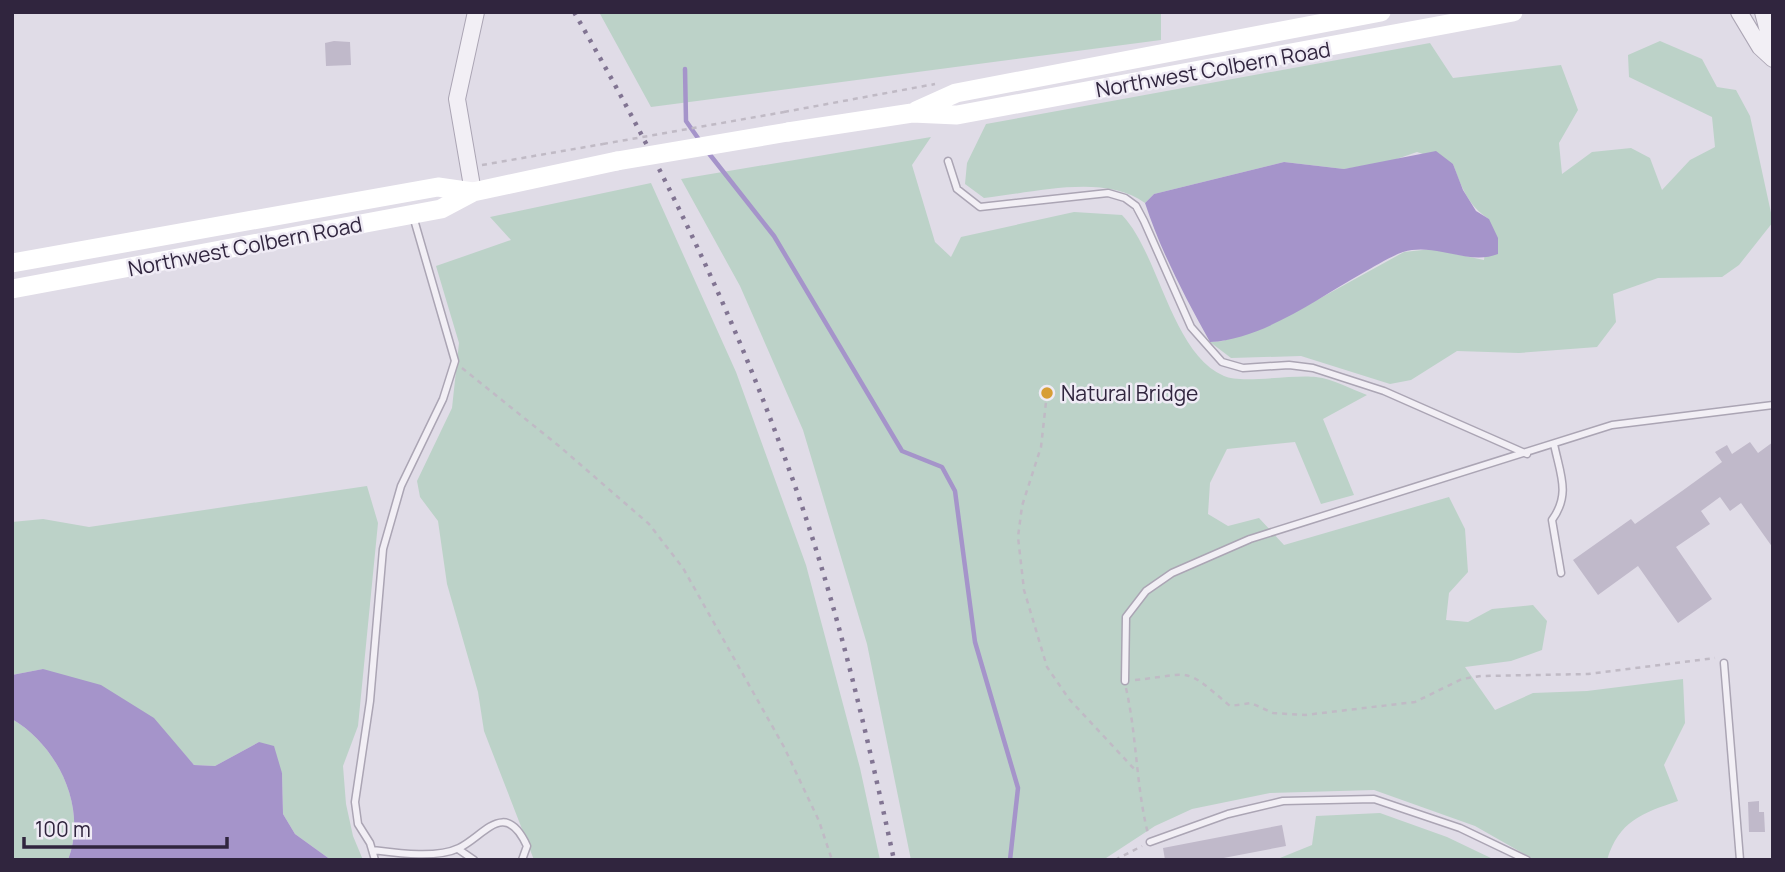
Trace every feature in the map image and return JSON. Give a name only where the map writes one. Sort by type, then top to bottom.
[{"type":"main road","name":"Northwest Colbern Road","points":[[12,289],[441,209],[473,192],[617,161],[912,113],[957,115],[1368,41],[1513,12]]},
{"type":"main road","name":"Northwest Colbern Road","points":[[912,113],[956,93],[1369,13]]},
{"type":"main road","name":"Northwest Colbern Road","points":[[12,263],[438,187],[473,192]]},
{"type":"street","points":[[473,192],[457,99],[476,12]]},
{"type":"street","points":[[1739,12],[1759,47],[1773,59]]},
{"type":"street","points":[[1763,12],[1773,50]]},
{"type":"lane","points":[[1368,41],[1369,13]]},
{"type":"lane","points":[[948,161],[957,189],[980,206],[989,208],[1015,201],[1108,192],[1125,198],[1136,206],[1191,327],[1222,362],[1244,369],[1289,365],[1313,368],[1384,391],[1527,454]]},
{"type":"lane","points":[[375,860],[358,824],[355,802],[370,701],[383,549],[401,486],[443,399],[455,361],[441,323],[412,214]]},
{"type":"lane","points":[[1125,681],[1126,617],[1146,591],[1172,573],[1250,539],[1527,454],[1612,425],[1773,405]]},
{"type":"lane","points":[[1554,444],[1564,504],[1552,520],[1561,573]]},
{"type":"lane","points":[[1724,663],[1740,860]]},
{"type":"lane","points":[[1150,842],[1228,814],[1283,801],[1374,799],[1460,828],[1527,860]]},
{"type":"lane","points":[[372,850],[416,855],[458,849],[491,825],[506,824],[520,831],[527,846],[522,860]]},
{"type":"lane","points":[[458,849],[474,860]]},
{"type":"path","points":[[603,144],[784,112]]},
{"type":"path","points":[[455,361],[649,524],[683,568],[784,747],[819,821],[832,860]]},
{"type":"path","points":[[1047,393],[1041,447],[1021,506],[1018,537],[1027,601],[1047,667],[1069,699],[1137,772]]},
{"type":"path","points":[[1115,860],[1150,842],[1140,799],[1133,718],[1125,681],[1185,673],[1200,680],[1230,706],[1251,703],[1273,713],[1305,715],[1415,702],[1462,680],[1481,676],[1588,674],[1723,657],[1724,663]]},
{"type":"green space","points":[[599,12],[1161,12],[1161,40],[651,107]]},
{"type":"green space","points":[[1660,41],[1702,59],[1717,87],[1736,90],[1750,116],[1773,222],[1739,265],[1722,277],[1658,278],[1613,294],[1616,322],[1597,347],[1519,353],[1457,351],[1411,380],[1390,384],[1301,356],[1231,358],[1210,342],[1223,341],[1297,311],[1404,252],[1432,249],[1484,260],[1489,219],[1470,202],[1453,164],[1417,152],[1388,162],[1344,169],[1284,162],[1154,194],[1145,203],[1128,194],[1089,187],[1046,189],[984,198],[965,184],[967,163],[986,124],[1430,43],[1453,78],[1561,65],[1578,110],[1559,143],[1562,174],[1592,152],[1631,148],[1650,158],[1662,190],[1690,160],[1715,147],[1712,117],[1629,77],[1628,55]]},
{"type":"green space","points":[[931,137],[912,165],[935,242],[951,257],[961,237],[1074,212],[1122,215],[1146,253],[1178,325],[1206,364],[1232,378],[1316,377],[1367,395],[1323,419],[1354,495],[1321,504],[1295,442],[1227,449],[1210,483],[1208,514],[1228,526],[1259,518],[1284,545],[1449,497],[1465,529],[1468,572],[1449,593],[1446,620],[1468,622],[1492,609],[1533,605],[1547,621],[1542,650],[1511,661],[1465,667],[1495,710],[1533,693],[1587,691],[1683,679],[1685,723],[1664,765],[1678,801],[1653,810],[1625,827],[1607,860],[1535,860],[1475,826],[1374,790],[1270,793],[1192,809],[1155,826],[1103,860],[911,860],[867,644],[803,430],[740,286],[681,179]]},
{"type":"green space","points":[[651,183],[736,372],[806,565],[860,768],[880,860],[534,860],[484,731],[478,692],[447,584],[438,521],[420,497],[417,481],[452,408],[459,343],[436,266],[511,240],[490,217]]},
{"type":"green space","points":[[367,486],[378,523],[358,726],[343,766],[346,804],[353,836],[363,860],[331,860],[295,834],[283,814],[282,773],[259,742],[215,766],[194,765],[177,746],[43,669],[12,675],[12,522],[43,519],[89,527]]},
{"type":"green space","points":[[12,719],[43,745],[65,780],[74,820],[68,860],[12,860]]},
{"type":"green space","points":[[1380,813],[1447,837],[1495,860],[1275,860],[1312,845],[1316,816]]},
{"type":"shaded area","points":[[1436,151],[1453,164],[1463,190],[1476,211],[1489,219],[1498,238],[1498,254],[1475,257],[1428,250],[1403,252],[1269,326],[1249,334],[1210,342],[1174,274],[1151,221],[1145,203],[1154,194],[1284,162],[1344,169]]},
{"type":"shaded area","points":[[43,669],[101,685],[154,718],[194,765],[215,766],[259,742],[274,746],[282,773],[283,814],[295,834],[331,860],[68,860],[74,820],[65,780],[43,745],[12,719],[12,675]]},
{"type":"building","points":[[350,42],[351,65],[326,66],[325,43]]},
{"type":"building","points":[[1750,442],[1758,453],[1773,442],[1773,548],[1741,503],[1730,511],[1720,497],[1701,511],[1710,524],[1676,547],[1712,599],[1678,623],[1638,566],[1598,595],[1573,560],[1631,519],[1635,524],[1722,462],[1715,452],[1727,445],[1732,454]]},
{"type":"building","points":[[1759,801],[1759,812],[1764,812],[1765,832],[1749,832],[1748,802]]},
{"type":"building","points":[[1282,825],[1286,846],[1213,860],[1165,860],[1163,848]]},
{"type":"waterway","points":[[685,69],[686,121],[700,141]]},
{"type":"waterway","points":[[707,151],[774,236],[902,451],[942,467],[955,491],[975,642],[1018,788],[1010,860]]},
{"type":"railway","points":[[574,12],[605,66],[690,232],[741,345],[786,461],[834,609],[894,860]]},
{"type":"place","name":"Natural Bridge","points":[[1047,393]]}]
